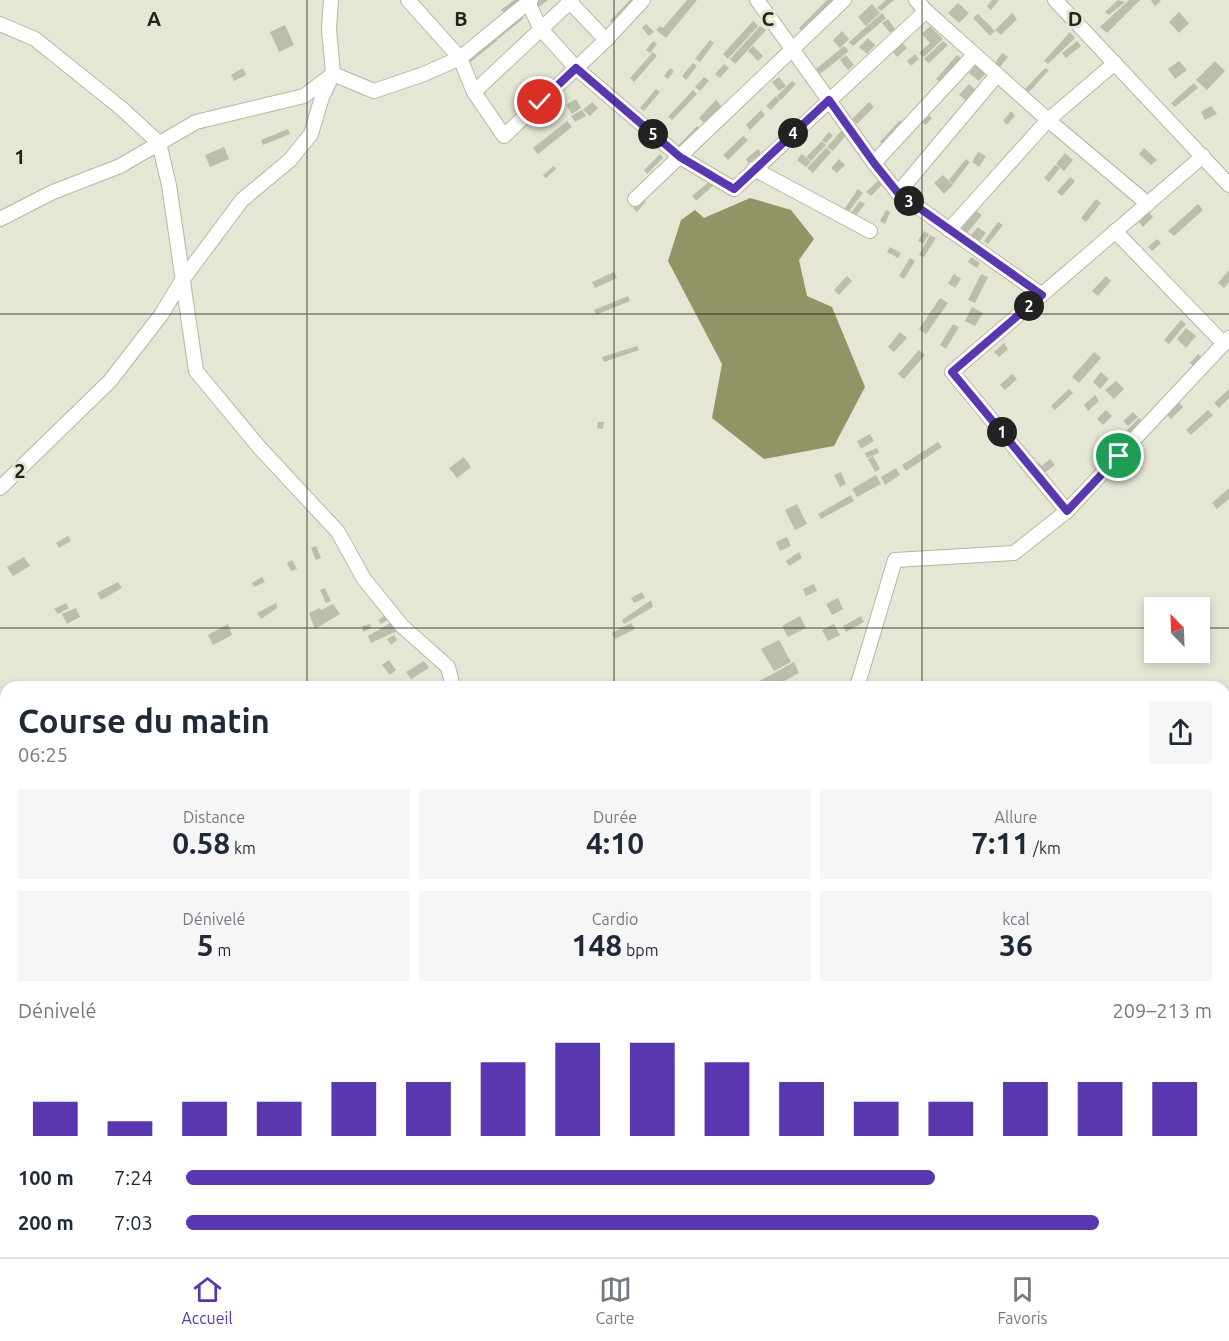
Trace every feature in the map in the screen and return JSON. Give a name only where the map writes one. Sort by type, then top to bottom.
[{"type":"street","points":[[0,488],[110,381],[161,315],[183,279],[242,200],[290,159],[311,134],[322,97],[333,74],[329,29],[331,0]]},
{"type":"street","points":[[408,0],[460,58],[474,92],[504,136],[606,40],[644,0]]},
{"type":"street","points":[[757,0],[898,193],[1042,295]]},
{"type":"street","points":[[635,199],[844,0]]},
{"type":"street","points":[[916,0],[974,55],[1148,204]]},
{"type":"street","points":[[1056,0],[1229,185]]},
{"type":"street","points":[[333,74],[374,91],[424,74],[460,58],[530,1],[540,28],[576,68],[680,157],[734,189],[926,11]]},
{"type":"street","points":[[474,92],[570,1],[606,40]]},
{"type":"street","points":[[0,24],[34,39],[121,108],[159,143],[169,184],[196,371],[259,447],[338,532],[364,579],[402,626],[448,667],[452,681]]},
{"type":"street","points":[[874,163],[974,55]]},
{"type":"street","points":[[949,230],[1048,120],[1115,63]]},
{"type":"street","points":[[0,219],[53,192],[120,166],[196,122],[304,96],[333,74]]},
{"type":"street","points":[[898,193],[997,75]]},
{"type":"street","points":[[1067,511],[952,372],[1203,156]]},
{"type":"street","points":[[754,169],[870,231]]},
{"type":"street","points":[[859,681],[895,560],[1014,553],[1067,511],[1226,341],[1115,231]]},
{"type":"shaded area","points":[[750,198],[791,210],[814,239],[799,260],[807,296],[832,307],[865,387],[834,446],[764,459],[712,418],[722,364],[668,261],[681,220],[695,210],[704,218]]},
{"type":"building","points":[[514,0],[525,0],[506,16],[501,10]]},
{"type":"building","points":[[538,0],[548,0],[532,12],[528,8]]},
{"type":"building","points":[[630,0],[640,0],[616,26],[610,21]]},
{"type":"building","points":[[687,0],[697,0],[666,38],[656,30],[660,26],[663,28]]},
{"type":"building","points":[[827,0],[836,0],[803,32],[799,28]]},
{"type":"building","points":[[886,0],[894,0],[881,11],[877,8]]},
{"type":"building","points":[[992,0],[999,0],[991,10],[987,6]]},
{"type":"building","points":[[1118,0],[1125,2],[1109,15],[1105,12]]},
{"type":"building","points":[[1129,0],[1140,0],[1107,33],[1100,27]]},
{"type":"building","points":[[1152,0],[1159,0],[1161,1],[1155,6]]},
{"type":"building","points":[[958,3],[969,13],[959,23],[948,13]]},
{"type":"building","points":[[872,4],[880,13],[866,26],[858,17]]},
{"type":"building","points":[[1179,12],[1189,23],[1179,33],[1169,22]]},
{"type":"building","points":[[882,13],[886,18],[853,46],[849,42]]},
{"type":"building","points":[[1012,13],[1017,19],[1001,35],[995,30]]},
{"type":"building","points":[[521,14],[524,18],[498,39],[495,36]]},
{"type":"building","points":[[978,14],[995,31],[990,36],[973,18]]},
{"type":"building","points":[[888,19],[895,29],[890,33],[882,23]]},
{"type":"building","points":[[753,21],[758,26],[728,59],[723,54]]},
{"type":"building","points":[[646,24],[654,32],[649,36],[642,28]]},
{"type":"building","points":[[285,25],[294,45],[279,52],[270,32]]},
{"type":"building","points":[[760,26],[766,30],[735,64],[730,59]]},
{"type":"building","points":[[930,26],[943,39],[924,57],[919,53],[930,43],[922,34]]},
{"type":"building","points":[[842,31],[849,39],[840,48],[833,40]]},
{"type":"building","points":[[1070,32],[1075,38],[1048,64],[1044,61]]},
{"type":"building","points":[[495,36],[498,40],[468,64],[464,61]]},
{"type":"building","points":[[868,38],[875,45],[867,54],[859,47]]},
{"type":"building","points":[[710,40],[714,43],[700,62],[695,59]]},
{"type":"building","points":[[653,41],[657,44],[650,53],[646,50]]},
{"type":"building","points":[[943,41],[948,45],[929,63],[924,59]]},
{"type":"building","points":[[1077,41],[1081,46],[1066,58],[1062,53]]},
{"type":"building","points":[[902,43],[907,48],[897,57],[893,52]]},
{"type":"building","points":[[753,46],[763,56],[758,61],[748,51]]},
{"type":"building","points":[[844,46],[849,51],[820,74],[816,69]]},
{"type":"building","points":[[653,52],[657,56],[634,82],[630,78]]},
{"type":"building","points":[[1002,53],[1008,57],[1000,67],[995,63]]},
{"type":"building","points":[[915,54],[919,59],[911,66],[907,61]]},
{"type":"building","points":[[846,55],[854,65],[848,70],[840,60]]},
{"type":"building","points":[[957,55],[963,60],[942,84],[936,79]]},
{"type":"building","points":[[1179,61],[1187,70],[1175,79],[1168,69]]},
{"type":"building","points":[[1215,61],[1225,71],[1207,90],[1196,80]]},
{"type":"building","points":[[693,63],[697,66],[686,80],[682,76]]},
{"type":"building","points":[[977,63],[987,71],[979,81],[969,73]]},
{"type":"building","points":[[724,64],[729,68],[720,78],[715,74]]},
{"type":"building","points":[[243,68],[246,75],[234,81],[231,75]]},
{"type":"building","points":[[670,68],[674,71],[668,79],[664,76]]},
{"type":"building","points":[[1045,68],[1049,70],[1029,92],[1025,89]]},
{"type":"building","points":[[704,77],[709,81],[700,91],[695,87]]},
{"type":"building","points":[[779,77],[786,86],[779,91],[772,82]]},
{"type":"building","points":[[792,81],[796,84],[781,100],[777,96]]},
{"type":"building","points":[[543,82],[546,86],[532,99],[528,95]]},
{"type":"building","points":[[1194,83],[1198,88],[1175,107],[1171,103]]},
{"type":"building","points":[[969,84],[977,91],[968,102],[959,95]]},
{"type":"building","points":[[656,89],[660,92],[644,111],[640,108]]},
{"type":"building","points":[[693,90],[697,94],[672,120],[668,117]]},
{"type":"building","points":[[525,93],[528,96],[519,104],[515,102]]},
{"type":"building","points":[[776,96],[780,100],[771,110],[766,106]]},
{"type":"building","points":[[576,99],[581,108],[572,114],[566,105]]},
{"type":"building","points":[[716,100],[722,107],[705,124],[699,118]]},
{"type":"building","points":[[592,102],[598,108],[590,116],[583,110]]},
{"type":"building","points":[[869,102],[874,107],[857,124],[852,119]]},
{"type":"building","points":[[1211,106],[1217,114],[1205,120],[1201,112]]},
{"type":"building","points":[[582,110],[586,116],[575,122],[571,116]]},
{"type":"building","points":[[761,110],[765,115],[750,130],[746,125]]},
{"type":"building","points":[[1011,111],[1015,116],[1007,125],[1003,121]]},
{"type":"building","points":[[928,115],[932,118],[926,125],[922,122]]},
{"type":"building","points":[[900,120],[904,124],[884,146],[880,142]]},
{"type":"building","points":[[567,121],[572,127],[538,154],[533,148]]},
{"type":"building","points":[[697,126],[701,130],[682,150],[678,146]]},
{"type":"building","points":[[288,129],[290,134],[263,145],[261,140]]},
{"type":"building","points":[[842,130],[847,134],[833,151],[827,147]]},
{"type":"building","points":[[829,132],[833,136],[826,143],[822,140]]},
{"type":"building","points":[[743,136],[748,140],[728,160],[723,155]]},
{"type":"building","points":[[822,141],[826,145],[811,161],[806,157]]},
{"type":"building","points":[[224,147],[229,159],[210,167],[205,155]]},
{"type":"building","points":[[826,148],[831,152],[813,173],[807,168]]},
{"type":"building","points":[[1144,148],[1157,160],[1151,165],[1139,154]]},
{"type":"building","points":[[758,149],[761,153],[749,163],[746,159]]},
{"type":"building","points":[[978,152],[986,156],[979,167],[972,162]]},
{"type":"building","points":[[1065,153],[1073,160],[1064,171],[1056,164]]},
{"type":"building","points":[[660,154],[663,158],[647,174],[644,170]]},
{"type":"building","points":[[802,154],[811,162],[806,167],[797,160]]},
{"type":"building","points":[[839,159],[845,165],[837,173],[831,168]]},
{"type":"building","points":[[966,159],[970,162],[953,184],[949,180]]},
{"type":"building","points":[[1055,165],[1060,168],[1049,182],[1044,178]]},
{"type":"building","points":[[554,166],[556,169],[546,178],[543,175]]},
{"type":"building","points":[[943,175],[953,185],[944,194],[934,183]]},
{"type":"building","points":[[1070,177],[1075,181],[1062,196],[1057,192]]},
{"type":"building","points":[[880,179],[884,183],[871,196],[866,192]]},
{"type":"building","points":[[711,180],[715,184],[696,201],[692,196]]},
{"type":"building","points":[[858,189],[863,193],[847,214],[843,211]]},
{"type":"building","points":[[642,198],[646,201],[637,212],[633,208]]},
{"type":"building","points":[[1096,199],[1101,203],[1086,222],[1081,218]]},
{"type":"building","points":[[860,201],[865,204],[854,218],[849,215]]},
{"type":"building","points":[[1198,204],[1203,210],[1174,236],[1168,231]]},
{"type":"building","points":[[886,210],[890,212],[885,224],[880,221]]},
{"type":"building","points":[[975,210],[982,215],[967,233],[961,229]]},
{"type":"building","points":[[1149,212],[1153,217],[1143,227],[1139,222]]},
{"type":"building","points":[[998,222],[1003,225],[988,244],[984,241]]},
{"type":"building","points":[[978,227],[986,233],[979,242],[971,235]]},
{"type":"building","points":[[924,231],[929,234],[923,244],[918,241]]},
{"type":"building","points":[[930,235],[936,238],[924,257],[919,255]]},
{"type":"building","points":[[1157,239],[1161,243],[1152,251],[1148,247]]},
{"type":"building","points":[[890,247],[901,253],[898,258],[887,252]]},
{"type":"building","points":[[971,257],[980,263],[977,268],[968,262]]},
{"type":"building","points":[[910,258],[915,261],[904,279],[899,276]]},
{"type":"building","points":[[1229,270],[1229,282],[1224,288],[1218,283]]},
{"type":"building","points":[[614,272],[617,278],[595,288],[592,282]]},
{"type":"building","points":[[954,274],[961,279],[955,288],[948,283]]},
{"type":"building","points":[[981,274],[988,277],[975,303],[968,300]]},
{"type":"building","points":[[847,276],[852,281],[839,295],[834,290]]},
{"type":"building","points":[[1106,276],[1111,281],[1098,296],[1092,291]]},
{"type":"building","points":[[628,296],[630,301],[596,315],[594,310]]},
{"type":"building","points":[[940,298],[948,303],[926,334],[919,329]]},
{"type":"building","points":[[972,307],[983,313],[975,326],[965,321]]},
{"type":"building","points":[[1181,320],[1186,324],[1169,344],[1164,340]]},
{"type":"building","points":[[953,324],[959,327],[946,349],[940,345]]},
{"type":"building","points":[[1186,328],[1196,336],[1186,348],[1177,339]]},
{"type":"building","points":[[900,332],[907,338],[894,352],[888,347]]},
{"type":"building","points":[[1004,343],[1008,349],[999,357],[994,352]]},
{"type":"building","points":[[637,346],[639,350],[604,362],[602,357]]},
{"type":"building","points":[[919,350],[925,355],[904,379],[898,374]]},
{"type":"building","points":[[1094,352],[1101,358],[1079,383],[1072,377]]},
{"type":"building","points":[[1198,354],[1204,358],[1196,368],[1190,363]]},
{"type":"building","points":[[1101,372],[1109,379],[1100,389],[1093,382]]},
{"type":"building","points":[[1012,374],[1017,379],[1005,390],[1000,385]]},
{"type":"building","points":[[1116,381],[1124,389],[1114,399],[1105,390]]},
{"type":"building","points":[[1069,389],[1073,393],[1055,410],[1051,406]]},
{"type":"building","points":[[1229,389],[1229,398],[1219,408],[1214,403]]},
{"type":"building","points":[[1095,395],[1099,401],[1088,411],[1084,405]]},
{"type":"building","points":[[1178,401],[1183,407],[1171,419],[1165,413]]},
{"type":"building","points":[[1106,410],[1112,416],[1103,425],[1097,419]]},
{"type":"building","points":[[1208,410],[1213,415],[1191,435],[1186,430]]},
{"type":"building","points":[[1133,412],[1138,417],[1128,426],[1123,421]]},
{"type":"building","points":[[1139,418],[1143,422],[1126,440],[1121,436]]},
{"type":"building","points":[[598,422],[604,422],[603,429],[597,428]]},
{"type":"building","points":[[870,434],[874,441],[861,449],[857,441]]},
{"type":"building","points":[[938,442],[942,447],[906,471],[902,465]]},
{"type":"building","points":[[877,448],[879,453],[867,458],[865,453]]},
{"type":"building","points":[[873,456],[880,469],[875,472],[868,459]]},
{"type":"building","points":[[464,457],[471,467],[457,478],[449,468]]},
{"type":"building","points":[[1050,459],[1055,465],[1043,474],[1035,465],[1038,462],[1042,466]]},
{"type":"building","points":[[896,468],[900,475],[885,485],[881,477]]},
{"type":"building","points":[[841,472],[846,484],[840,487],[834,475]]},
{"type":"building","points":[[876,475],[881,484],[857,497],[852,489]]},
{"type":"building","points":[[1229,488],[1229,499],[1217,509],[1212,503]]},
{"type":"building","points":[[851,495],[854,501],[821,519],[818,514]]},
{"type":"building","points":[[797,504],[807,524],[795,530],[785,510]]},
{"type":"building","points":[[68,536],[71,541],[59,548],[56,543]]},
{"type":"building","points":[[787,537],[791,546],[780,551],[776,542]]},
{"type":"building","points":[[316,546],[321,558],[316,560],[311,548]]},
{"type":"building","points":[[799,552],[802,558],[789,566],[786,561]]},
{"type":"building","points":[[24,557],[30,566],[13,576],[7,567]]},
{"type":"building","points":[[292,560],[297,569],[291,571],[287,563]]},
{"type":"building","points":[[262,577],[265,582],[254,587],[252,583]]},
{"type":"building","points":[[118,582],[122,588],[101,600],[97,593]]},
{"type":"building","points":[[814,584],[817,591],[806,596],[803,589]]},
{"type":"building","points":[[325,588],[331,601],[326,603],[320,590]]},
{"type":"building","points":[[642,592],[645,598],[634,603],[631,598]]},
{"type":"building","points":[[838,598],[843,609],[832,615],[826,604]]},
{"type":"building","points":[[651,600],[653,607],[624,624],[622,620]]},
{"type":"building","points":[[66,603],[69,608],[58,614],[54,609]]},
{"type":"building","points":[[276,603],[277,608],[261,619],[257,613]]},
{"type":"building","points":[[333,604],[340,614],[315,629],[309,613]]},
{"type":"building","points":[[76,608],[80,617],[67,624],[62,614]]},
{"type":"building","points":[[386,615],[389,619],[381,624],[378,620]]},
{"type":"building","points":[[800,616],[806,628],[788,637],[782,626]]},
{"type":"building","points":[[861,616],[864,622],[846,632],[843,626]]},
{"type":"building","points":[[392,622],[397,631],[371,643],[368,636]]},
{"type":"building","points":[[631,623],[635,629],[615,639],[612,633]]},
{"type":"building","points":[[228,624],[232,635],[213,645],[208,635]]},
{"type":"building","points":[[370,624],[371,628],[363,632],[362,626]]},
{"type":"building","points":[[834,624],[840,635],[828,641],[822,630]]},
{"type":"building","points":[[394,635],[397,640],[391,645],[387,639]]},
{"type":"building","points":[[779,640],[791,662],[774,671],[761,649]]},
{"type":"building","points":[[389,660],[396,670],[390,675],[382,665]]},
{"type":"building","points":[[424,661],[429,668],[411,679],[406,672]]},
{"type":"building","points":[[794,662],[799,673],[784,681],[760,681]]},
{"type":"route","points":[[540,102],[576,68],[680,157],[734,189],[829,100],[898,193],[1042,295],[952,372],[1067,511],[1119,456]]}]
